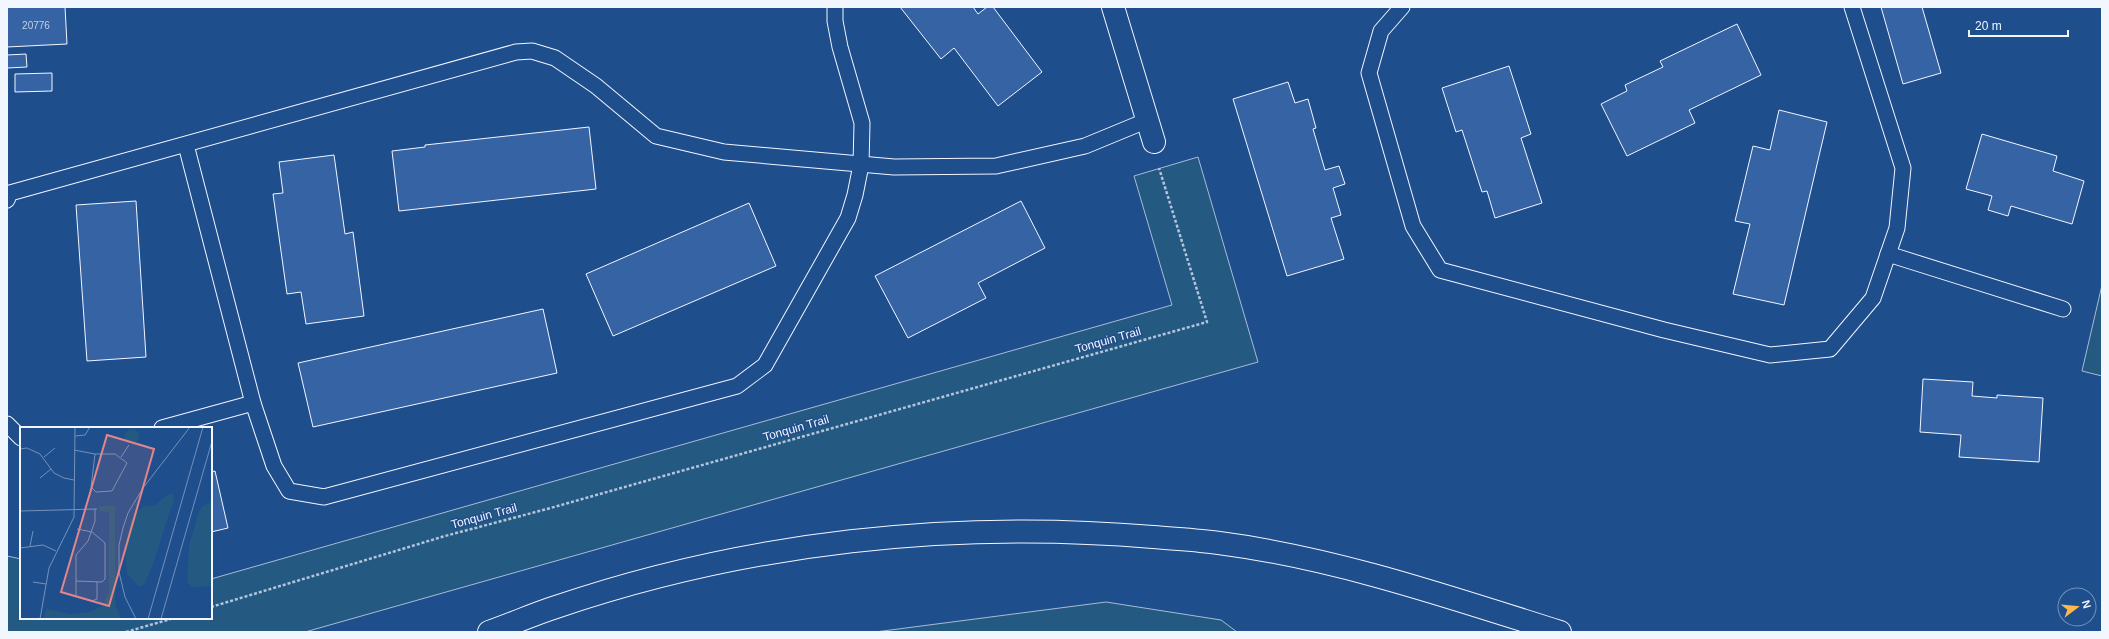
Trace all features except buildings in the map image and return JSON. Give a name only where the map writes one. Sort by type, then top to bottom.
[{"type":"main road","points":[[1113,7],[1154,142]]},
{"type":"main road","points":[[489,632],[557,606],[665,575],[786,550],[894,536],[1011,531],[1101,533],[1220,543],[1327,564],[1443,595],[1560,632]]},
{"type":"lane","points":[[186,145],[252,403],[274,466],[289,491],[324,497],[737,386],[765,365],[848,218],[861,165],[862,123],[840,47],[835,7]]},
{"type":"lane","points":[[1402,7],[1381,31],[1369,73],[1413,226],[1440,270],[1664,330],[1770,355],[1830,349],[1872,298],[1897,228],[1903,168],[1852,7]]},
{"type":"lane","points":[[7,200],[10,193],[516,52],[532,51],[555,58],[596,86],[656,136],[724,152],[894,167],[996,166],[1085,146],[1148,120]]},
{"type":"lane","points":[[1888,254],[2064,309]]},
{"type":"lane","points":[[166,427],[252,403]]},
{"type":"lane","points":[[7,424],[20,437]]},
{"type":"path","name":"Tonquin Trail","points":[[212,607],[467,529],[555,506],[1207,322],[1159,166],[1154,142]]},
{"type":"path","points":[[126,632],[171,619]]},
{"type":"shaded area","points":[[1198,157],[1258,362],[305,632],[7,632],[7,556],[20,559],[20,619],[212,619],[212,579],[1172,305],[1134,176]]},
{"type":"shaded area","points":[[2102,285],[2102,376],[2082,371]]},
{"type":"shaded area","points":[[1106,602],[1221,620],[1237,632],[875,632]]}]
